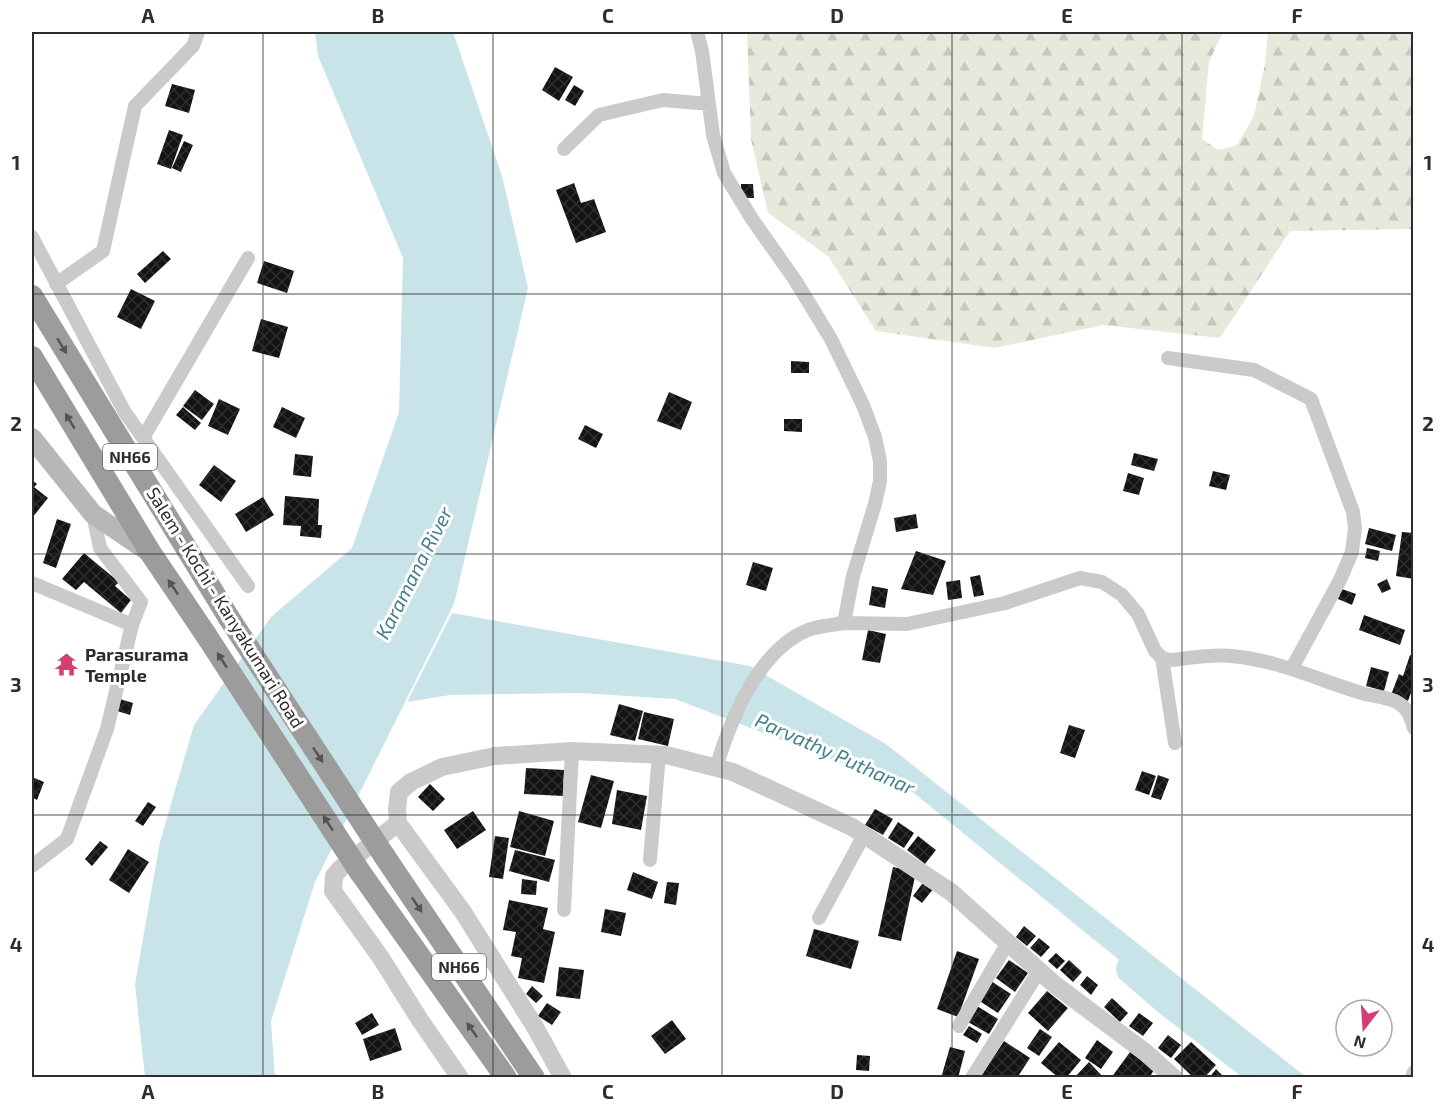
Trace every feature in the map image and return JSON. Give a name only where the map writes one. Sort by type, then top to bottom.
[{"type":"highway","name":"Salem - Kochi - Kanyakumari Road","points":[[32,296],[229,618],[385,857],[534,1077]]},
{"type":"highway","name":"Salem - Kochi - Kanyakumari Road","points":[[32,357],[150,552],[360,872],[506,1077]]},
{"type":"main road","points":[[32,438],[93,514],[150,552]]},
{"type":"street","points":[[56,284],[104,250],[135,106],[193,46],[198,32]]},
{"type":"street","points":[[697,32],[702,51],[713,135],[724,174],[795,280],[831,339],[863,405],[875,437],[880,461],[880,481],[853,576],[844,623]]},
{"type":"street","points":[[564,149],[599,115],[663,100],[709,104]]},
{"type":"street","points":[[32,237],[124,411],[248,585]]},
{"type":"street","points":[[143,438],[248,258]]},
{"type":"street","points":[[1168,358],[1254,370],[1311,399],[1353,512],[1355,528],[1352,552],[1340,580],[1292,668]]},
{"type":"street","points":[[32,866],[67,839],[107,729],[132,625],[141,602],[100,548],[93,514]]},
{"type":"street","points":[[716,768],[728,731],[743,698],[764,666],[782,647],[807,630],[844,623],[907,624],[995,606],[1080,578],[1102,582],[1122,595],[1138,614],[1155,651],[1162,658],[1171,660],[1229,656],[1292,668],[1401,705],[1409,713],[1413,728]]},
{"type":"street","points":[[32,583],[132,625]]},
{"type":"street","points":[[1162,658],[1175,743]]},
{"type":"street","points":[[564,910],[572,751]]},
{"type":"street","points":[[563,1077],[535,1027],[463,912],[398,823],[399,792],[411,782],[442,767],[495,756],[572,751],[659,755],[733,772],[852,827],[951,892],[1039,971],[1145,1052],[1166,1075]]},
{"type":"street","points":[[650,860],[659,755]]},
{"type":"street","points":[[398,823],[340,868],[334,876],[333,891],[381,958],[460,1077]]},
{"type":"street","points":[[819,918],[864,835]]},
{"type":"street","points":[[958,1026],[1007,944]]},
{"type":"street","points":[[972,1077],[1039,971]]},
{"type":"street","points":[[1412,1077],[1413,1072]]},
{"type":"green space","points":[[747,32],[1223,32],[1209,62],[1202,139],[1218,150],[1237,145],[1254,116],[1265,64],[1268,32],[1413,32],[1413,229],[1290,231],[1220,338],[1103,325],[995,348],[876,331],[828,256],[768,213],[751,139]]},
{"type":"water","name":"Karamana River","points":[[315,32],[453,32],[502,176],[528,288],[454,604],[315,882],[271,1021],[275,1077],[145,1077],[135,984],[160,842],[194,725],[271,617],[352,548],[399,412],[403,258],[318,56]]},
{"type":"water","points":[[452,613],[750,666],[886,744],[1306,1077],[1263,1077],[909,789],[675,699],[581,693],[450,695],[407,702]]},
{"type":"building","points":[[555,67],[573,77],[559,101],[542,90]]},
{"type":"building","points":[[172,84],[195,90],[189,113],[165,106]]},
{"type":"building","points":[[574,85],[584,91],[575,106],[565,100]]},
{"type":"building","points":[[169,130],[183,135],[171,169],[157,164]]},
{"type":"building","points":[[184,141],[193,145],[181,172],[172,168]]},
{"type":"building","points":[[574,183],[581,203],[594,199],[606,232],[576,243],[556,190]]},
{"type":"building","points":[[741,184],[753,184],[754,198],[741,198]]},
{"type":"building","points":[[163,251],[171,259],[145,283],[137,274]]},
{"type":"building","points":[[264,261],[294,271],[287,293],[257,283]]},
{"type":"building","points":[[131,289],[155,301],[141,329],[117,317]]},
{"type":"building","points":[[261,319],[288,327],[279,358],[252,351]]},
{"type":"building","points":[[791,361],[809,362],[809,373],[791,373]]},
{"type":"building","points":[[195,390],[214,404],[202,420],[183,406]]},
{"type":"building","points":[[669,392],[692,402],[681,430],[657,421]]},
{"type":"building","points":[[219,399],[240,409],[228,435],[208,426]]},
{"type":"building","points":[[183,407],[201,423],[195,430],[176,415]]},
{"type":"building","points":[[282,407],[305,418],[296,438],[273,427]]},
{"type":"building","points":[[784,419],[802,419],[802,432],[784,431]]},
{"type":"building","points":[[585,425],[603,434],[596,448],[578,439]]},
{"type":"building","points":[[1134,453],[1158,459],[1154,471],[1131,465]]},
{"type":"building","points":[[295,454],[313,456],[311,477],[293,475]]},
{"type":"building","points":[[214,465],[236,481],[221,502],[199,485]]},
{"type":"building","points":[[1213,471],[1230,475],[1226,490],[1209,486]]},
{"type":"building","points":[[1128,473],[1144,478],[1139,495],[1123,491]]},
{"type":"building","points":[[32,480],[37,484],[34,487],[48,498],[32,518]]},
{"type":"building","points":[[285,496],[319,499],[318,525],[322,525],[321,538],[300,536],[301,526],[283,525]]},
{"type":"building","points":[[263,497],[274,515],[246,532],[235,514]]},
{"type":"building","points":[[916,514],[918,528],[896,532],[894,518]]},
{"type":"building","points":[[57,519],[71,524],[56,568],[43,563]]},
{"type":"building","points":[[1369,528],[1396,535],[1392,551],[1365,544]]},
{"type":"building","points":[[1402,532],[1414,533],[1414,579],[1396,576]]},
{"type":"building","points":[[1367,548],[1380,551],[1378,561],[1365,558]]},
{"type":"building","points":[[916,551],[946,561],[933,595],[901,589]]},
{"type":"building","points":[[84,553],[119,582],[115,586],[131,600],[121,613],[84,582],[76,590],[62,579]]},
{"type":"building","points":[[753,562],[773,568],[766,591],[746,585]]},
{"type":"building","points":[[980,575],[984,595],[974,597],[970,577]]},
{"type":"building","points":[[1387,579],[1391,589],[1382,593],[1377,584]]},
{"type":"building","points":[[960,580],[962,598],[948,600],[946,582]]},
{"type":"building","points":[[872,586],[888,589],[885,608],[869,605]]},
{"type":"building","points":[[1342,589],[1356,594],[1352,605],[1338,599]]},
{"type":"building","points":[[1364,615],[1405,630],[1400,645],[1359,630]]},
{"type":"building","points":[[868,630],[886,634],[880,663],[862,660]]},
{"type":"building","points":[[1410,655],[1414,656],[1414,684],[1408,701],[1391,695],[1399,674],[1403,676]]},
{"type":"building","points":[[1371,667],[1389,672],[1384,691],[1366,686]]},
{"type":"building","points":[[120,699],[133,703],[130,715],[117,711]]},
{"type":"building","points":[[619,704],[643,711],[635,741],[610,735]]},
{"type":"building","points":[[644,712],[674,719],[668,746],[638,739]]},
{"type":"building","points":[[1069,725],[1085,730],[1075,758],[1060,753]]},
{"type":"building","points":[[526,768],[564,770],[563,796],[524,794]]},
{"type":"building","points":[[1142,771],[1156,776],[1149,795],[1135,790]]},
{"type":"building","points":[[591,775],[614,781],[601,828],[578,822]]},
{"type":"building","points":[[1158,775],[1169,779],[1161,800],[1151,797]]},
{"type":"building","points":[[32,777],[44,782],[37,800],[32,797]]},
{"type":"building","points":[[430,784],[445,799],[433,811],[418,797]]},
{"type":"building","points":[[617,790],[647,796],[641,830],[612,824]]},
{"type":"building","points":[[148,802],[156,807],[143,826],[135,821]]},
{"type":"building","points":[[875,809],[893,819],[883,835],[865,825]]},
{"type":"building","points":[[473,811],[486,830],[457,849],[444,830]]},
{"type":"building","points":[[519,811],[554,821],[545,856],[510,847]]},
{"type":"building","points":[[898,822],[914,833],[904,848],[888,838]]},
{"type":"building","points":[[495,836],[509,838],[503,879],[489,877]]},
{"type":"building","points":[[918,836],[936,850],[925,864],[907,850]]},
{"type":"building","points":[[100,841],[108,847],[92,866],[85,859]]},
{"type":"building","points":[[128,849],[149,862],[129,893],[109,880]]},
{"type":"building","points":[[515,850],[555,860],[549,882],[509,871]]},
{"type":"building","points":[[893,867],[916,872],[901,941],[878,936]]},
{"type":"building","points":[[633,872],[658,882],[652,899],[627,890]]},
{"type":"building","points":[[522,879],[537,881],[536,895],[521,894]]},
{"type":"building","points":[[925,880],[934,888],[922,903],[913,896]]},
{"type":"building","points":[[667,882],[679,883],[676,905],[664,903]]},
{"type":"building","points":[[509,900],[548,908],[543,929],[555,932],[544,983],[518,978],[522,958],[511,956],[516,932],[503,930]]},
{"type":"building","points":[[605,909],[626,913],[621,936],[601,932]]},
{"type":"building","points":[[1024,926],[1036,936],[1027,946],[1016,937]]},
{"type":"building","points":[[814,929],[859,941],[851,969],[806,956]]},
{"type":"building","points":[[1039,938],[1050,947],[1041,957],[1030,948]]},
{"type":"building","points":[[957,951],[979,959],[958,1017],[937,1009]]},
{"type":"building","points":[[1056,953],[1065,961],[1057,969],[1048,961]]},
{"type":"building","points":[[1009,960],[1028,973],[1015,992],[996,978]]},
{"type":"building","points":[[1069,960],[1082,972],[1073,982],[1060,970]]},
{"type":"building","points":[[559,967],[584,970],[580,999],[556,996]]},
{"type":"building","points":[[1087,976],[1098,985],[1091,995],[1080,985]]},
{"type":"building","points":[[991,981],[1011,994],[998,1013],[978,1000]]},
{"type":"building","points":[[532,986],[543,996],[536,1003],[526,994]]},
{"type":"building","points":[[1047,991],[1068,1008],[1048,1031],[1028,1013]]},
{"type":"building","points":[[1112,998],[1128,1013],[1120,1022],[1104,1007]]},
{"type":"building","points":[[547,1003],[561,1012],[552,1025],[538,1016]]},
{"type":"building","points":[[977,1006],[998,1019],[989,1034],[968,1022]]},
{"type":"building","points":[[372,1013],[379,1025],[362,1035],[355,1023]]},
{"type":"building","points":[[1139,1013],[1153,1023],[1143,1036],[1129,1026]]},
{"type":"building","points":[[672,1020],[686,1039],[665,1054],[651,1036]]},
{"type":"building","points":[[969,1026],[982,1034],[977,1043],[963,1035]]},
{"type":"building","points":[[395,1028],[402,1050],[370,1061],[363,1039]]},
{"type":"building","points":[[1040,1029],[1052,1037],[1039,1056],[1027,1048]]},
{"type":"building","points":[[1168,1035],[1181,1045],[1171,1058],[1158,1048]]},
{"type":"building","points":[[1097,1040],[1113,1052],[1101,1069],[1085,1058]]},
{"type":"building","points":[[1004,1041],[1030,1058],[1017,1078],[984,1078],[981,1076]]},
{"type":"building","points":[[1059,1042],[1081,1060],[1066,1078],[1059,1078],[1041,1063]]},
{"type":"building","points":[[1191,1042],[1216,1065],[1204,1078],[1194,1078],[1174,1059]]},
{"type":"building","points":[[950,1047],[965,1051],[958,1078],[941,1078]]},
{"type":"building","points":[[1130,1052],[1154,1070],[1149,1078],[1111,1078]]},
{"type":"building","points":[[857,1055],[870,1056],[869,1071],[856,1070]]},
{"type":"building","points":[[1089,1062],[1104,1078],[1074,1078]]},
{"type":"building","points":[[1216,1069],[1225,1078],[1209,1078]]},
{"type":"waterway","name":"Parvathy Puthanar","points":[[1131,969],[1168,1001],[1268,1078]]},
{"type":"place","name":"Parasurama Temple","points":[[67,665]]}]
